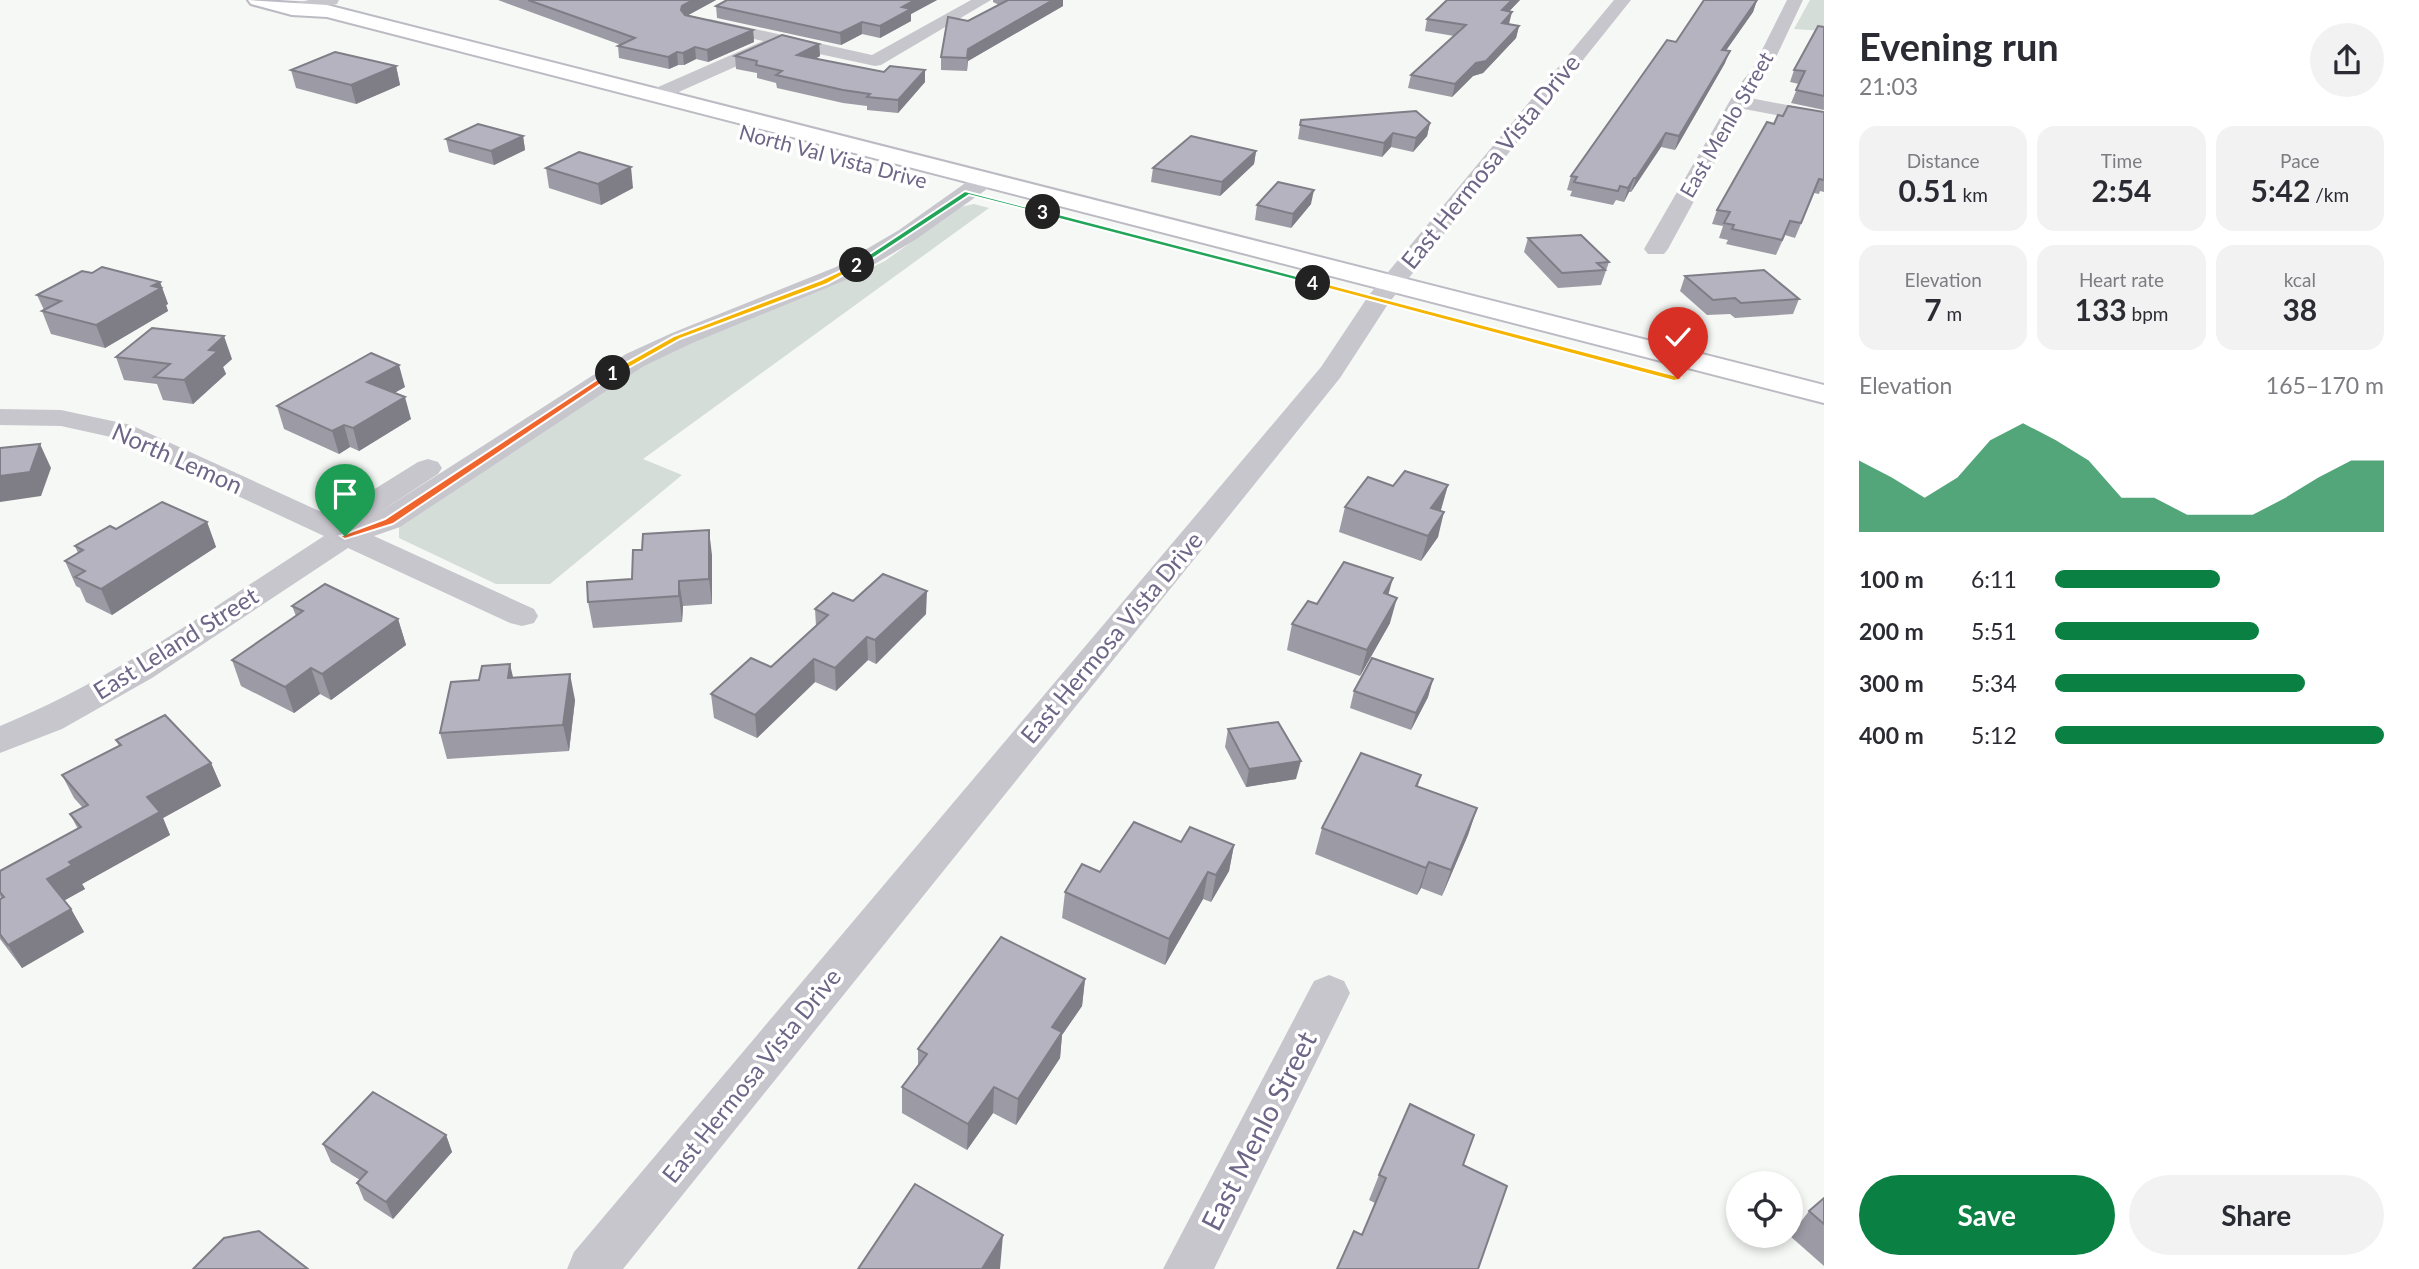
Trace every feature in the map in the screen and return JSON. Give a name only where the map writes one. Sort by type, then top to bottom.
[{"type":"main road","name":"North Val Vista Drive","points":[[258,0],[302,4],[665,98],[966,183]]},
{"type":"main road","name":"North Val Vista Drive","points":[[302,4],[303,20],[966,183],[1385,292],[1824,417]]},
{"type":"main road","name":"North Val Vista Drive","points":[[1385,292],[1824,394]]},
{"type":"street","points":[[302,4],[331,0]]},
{"type":"street","points":[[715,10],[694,20],[875,61],[983,0]]},
{"type":"street","name":"East Hermosa Vista Drive","points":[[593,1269],[1331,372],[1385,292],[1623,0]]},
{"type":"street","name":"East Menlo Street","points":[[1656,249],[1738,102],[1761,70],[1795,0]]},
{"type":"street","points":[[665,98],[706,78],[753,60],[780,40]]},
{"type":"street","points":[[1738,102],[1824,118]]},
{"type":"street","name":"East Leland Street","points":[[0,740],[49,720],[140,670],[345,536],[389,521],[635,360],[677,337],[824,282],[856,266],[966,183]]},
{"type":"street","name":"North Lemon","points":[[0,417],[62,417],[86,420],[121,431],[522,616]]},
{"type":"street","name":"East Menlo Street","points":[[1188,1269],[1329,993]]},
{"type":"shaded area","points":[[1810,0],[1824,0],[1824,31],[1794,29]]},
{"type":"shaded area","points":[[974,204],[989,208],[643,459],[682,475],[550,584],[496,584],[399,538],[399,527],[635,369],[682,344],[848,279],[885,261],[960,207]]},
{"type":"building","points":[[528,0],[693,0],[682,6],[681,10],[685,15],[753,30],[707,50],[695,47],[668,57],[618,46],[635,38]]},
{"type":"building","points":[[727,0],[915,0],[902,7],[911,9],[880,26],[862,22],[840,33],[716,6]]},
{"type":"building","points":[[1008,0],[1053,0],[968,49],[967,58],[941,57],[948,17],[968,21]]},
{"type":"building","points":[[1447,0],[1512,0],[1502,10],[1512,12],[1502,23],[1519,26],[1486,61],[1476,63],[1455,84],[1411,75],[1466,25],[1427,19]]},
{"type":"building","points":[[1704,0],[1757,0],[1722,50],[1730,51],[1679,136],[1666,133],[1628,188],[1620,186],[1618,191],[1574,182],[1577,177],[1571,176],[1667,40],[1676,42]]},
{"type":"building","points":[[1818,26],[1824,27],[1824,96],[1796,90],[1805,71],[1794,70]]},
{"type":"building","points":[[782,35],[819,44],[797,55],[884,72],[890,66],[925,70],[898,100],[867,97],[870,94],[776,75],[782,71],[756,65],[757,61],[735,56]]},
{"type":"building","points":[[335,52],[396,66],[351,85],[291,70]]},
{"type":"building","points":[[1788,106],[1824,112],[1824,180],[1819,179],[1801,223],[1790,221],[1782,240],[1732,229],[1734,225],[1724,223],[1730,212],[1717,210],[1767,122],[1774,124],[1778,115],[1783,116]]},
{"type":"building","points":[[1416,111],[1430,123],[1416,138],[1393,133],[1384,143],[1300,125],[1301,120]]},
{"type":"building","points":[[478,124],[523,136],[491,151],[446,139]]},
{"type":"building","points":[[1191,136],[1256,151],[1222,182],[1153,168]]},
{"type":"building","points":[[579,152],[631,167],[598,184],[546,168]]},
{"type":"building","points":[[1278,182],[1314,190],[1293,214],[1257,205]]},
{"type":"building","points":[[1581,235],[1609,262],[1597,263],[1605,270],[1562,273],[1528,238]]},
{"type":"building","points":[[102,267],[160,282],[152,286],[161,288],[96,325],[42,311],[61,301],[37,295],[82,271],[92,273]]},
{"type":"building","points":[[1764,270],[1799,299],[1741,303],[1735,298],[1713,300],[1685,276]]},
{"type":"building","points":[[152,328],[224,336],[209,350],[218,351],[184,380],[154,377],[170,364],[116,357]]},
{"type":"building","points":[[371,353],[399,365],[367,382],[405,397],[353,428],[344,425],[332,431],[277,406]]},
{"type":"building","points":[[40,444],[30,472],[0,476],[0,448]]},
{"type":"building","points":[[1405,471],[1448,485],[1431,508],[1444,512],[1428,536],[1345,507],[1368,477],[1393,486]]},
{"type":"building","points":[[162,502],[207,522],[101,589],[75,577],[85,571],[65,561],[83,550],[75,546],[110,526],[116,529]]},
{"type":"building","points":[[709,530],[709,579],[679,581],[679,596],[588,602],[587,582],[632,579],[633,550],[642,550],[643,534]]},
{"type":"building","points":[[1344,562],[1393,578],[1384,593],[1397,598],[1367,650],[1292,624],[1308,601],[1317,604]]},
{"type":"building","points":[[883,574],[927,591],[875,640],[867,637],[835,668],[814,659],[755,715],[711,694],[751,658],[771,667],[828,615],[815,609],[833,593],[853,601]]},
{"type":"building","points":[[325,584],[398,619],[322,674],[311,668],[285,687],[232,660],[303,611],[292,606]]},
{"type":"building","points":[[1372,658],[1433,679],[1416,713],[1354,691]]},
{"type":"building","points":[[510,664],[508,678],[570,674],[563,725],[440,733],[451,682],[479,680],[482,666]]},
{"type":"building","points":[[165,715],[211,763],[147,797],[160,812],[69,862],[72,865],[47,879],[71,909],[8,945],[0,934],[0,899],[4,897],[0,892],[0,871],[81,827],[70,814],[88,805],[62,775],[121,745],[116,740]]},
{"type":"building","points":[[1278,722],[1301,761],[1249,769],[1228,729]]},
{"type":"building","points":[[1361,753],[1421,775],[1416,786],[1477,808],[1451,870],[1429,862],[1426,868],[1322,828]]},
{"type":"building","points":[[1134,822],[1181,842],[1190,827],[1234,845],[1216,875],[1208,872],[1169,939],[1065,892],[1082,864],[1100,872]]},
{"type":"building","points":[[1001,937],[1085,979],[1052,1027],[1062,1032],[1018,1099],[994,1087],[968,1124],[902,1087],[927,1054],[918,1049]]},
{"type":"building","points":[[373,1092],[446,1135],[386,1202],[357,1183],[367,1172],[323,1144]]},
{"type":"building","points":[[1410,1104],[1474,1135],[1463,1165],[1507,1186],[1478,1269],[1337,1269],[1354,1231],[1362,1235],[1386,1178],[1379,1175]]},
{"type":"building","points":[[915,1184],[1003,1235],[982,1269],[858,1269]]},
{"type":"building","points":[[1824,1198],[1824,1224],[1809,1211]]},
{"type":"building","points":[[259,1231],[308,1269],[193,1269],[224,1238]]},
{"type":"route","points":[[345,536],[389,521],[635,360],[677,337],[824,282],[856,266],[886,249],[967,192],[1678,379]]}]
